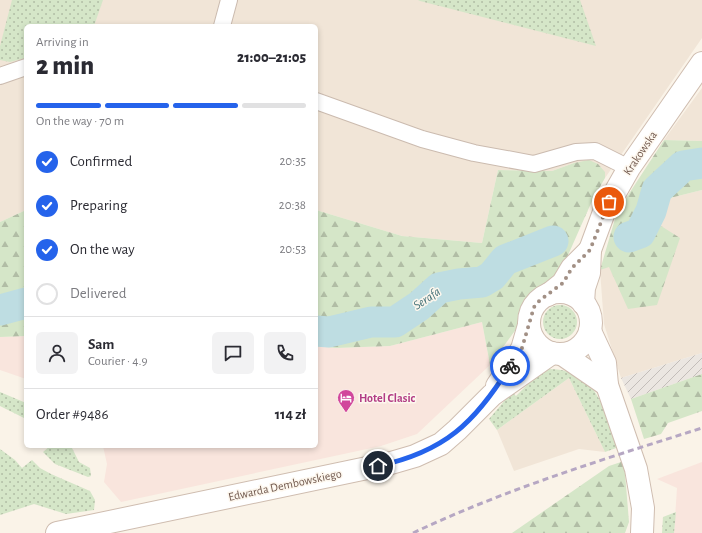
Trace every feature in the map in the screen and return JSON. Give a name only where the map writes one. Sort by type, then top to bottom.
[{"type":"main road","name":"Krakowska","points":[[584,304],[584,288],[589,273],[590,250],[604,212],[629,168],[702,63]]},
{"type":"main road","name":"Krakowska","points":[[548,295],[563,283],[572,268],[590,250]]},
{"type":"main road","points":[[607,385],[557,354],[544,349],[536,343],[529,325],[530,316],[534,307],[540,300],[548,295],[558,292],[567,293],[576,297],[584,304],[588,312],[590,331],[605,363],[607,385],[636,469],[643,508],[642,533]]},
{"type":"main road","name":"Edwarda Dembowskiego","points":[[57,533],[378,466],[415,456],[432,449],[449,438],[492,395],[522,348],[529,325]]},
{"type":"main road","points":[[557,354],[571,352],[579,347],[586,340],[590,331]]},
{"type":"main road","name":"Edwarda Dembowskiego","points":[[492,395],[557,354]]},
{"type":"street","points":[[223,24],[229,0]]},
{"type":"street","points":[[0,76],[24,68]]},
{"type":"street","points":[[318,102],[422,139],[474,153],[534,164],[576,152],[595,151],[629,168]]},
{"type":"shaded area","points":[[0,0],[702,0],[702,38],[605,178],[605,172],[574,163],[552,171],[498,170],[482,243],[402,236],[318,211],[318,24],[24,24],[24,211],[0,222]]},
{"type":"shaded area","points":[[702,88],[702,141],[664,140]]},
{"type":"shaded area","points":[[702,190],[702,353],[621,378],[604,324],[600,270],[645,250],[670,198]]},
{"type":"shaded area","points":[[482,322],[490,365],[417,434],[381,446],[121,502],[104,482],[107,464],[103,448],[318,448],[318,346],[336,348],[390,346]]},
{"type":"shaded area","points":[[24,336],[24,378],[0,370],[0,337]]},
{"type":"shaded area","points":[[702,353],[702,374],[631,399],[621,378]]},
{"type":"shaded area","points":[[569,378],[605,452],[579,449],[514,471],[497,430]]},
{"type":"shaded area","points":[[702,462],[702,533],[674,533],[677,488],[657,479]]},
{"type":"green space","points":[[12,0],[103,0],[95,24],[24,24],[24,58],[10,62],[0,60],[0,46]]},
{"type":"green space","points":[[418,0],[580,0],[596,46],[420,1]]},
{"type":"green space","points":[[664,140],[702,141],[702,190],[670,198],[658,224],[680,238],[657,305],[628,309],[609,267],[600,270],[617,212]]},
{"type":"green space","points":[[589,160],[598,164],[605,172],[605,178],[592,201],[565,262],[490,365],[482,322],[390,346],[336,348],[318,346],[318,211],[402,236],[482,243],[498,170],[552,171],[574,163]]},
{"type":"green space","points":[[24,211],[24,336],[0,337],[0,222]]},
{"type":"green space","points":[[557,305],[563,305],[567,306],[574,312],[577,322],[576,329],[570,336],[563,339],[557,339],[553,338],[546,332],[543,325],[543,319],[544,315],[550,308]]},
{"type":"green space","points":[[549,369],[568,372],[576,376],[584,383],[587,379],[604,407],[619,447],[605,452],[569,378],[497,430],[489,419],[512,392],[516,396],[536,376]]},
{"type":"green space","points":[[702,374],[702,411],[668,423],[661,434],[644,439],[631,399]]},
{"type":"green space","points":[[0,392],[24,402],[24,418],[0,406]]},
{"type":"green space","points":[[48,448],[72,448],[79,462],[90,468],[91,476],[88,477],[55,464],[43,452]]},
{"type":"green space","points":[[0,449],[15,460],[22,468],[32,460],[40,468],[51,474],[90,491],[95,500],[94,510],[66,514],[34,504],[0,515]]},
{"type":"green space","points":[[624,461],[629,522],[625,533],[512,533],[609,466]]},
{"type":"green space","points":[[676,512],[674,533],[662,533],[663,517]]},
{"type":"waterway","name":"Serafa","points":[[629,237],[640,233],[651,211],[657,190],[683,166],[702,163]]},
{"type":"waterway","name":"Serafa","points":[[318,331],[329,332],[371,322],[395,322],[419,306],[439,288],[482,282],[492,276],[505,260],[553,241]]},
{"type":"waterway","name":"Serafa","points":[[0,310],[24,304]]},
{"type":"railway","points":[[413,533],[484,502],[519,489],[592,463],[702,428]]},
{"type":"way so far","points":[[510,366],[522,348],[529,325],[530,316],[534,307],[540,300],[563,283],[572,268],[590,250],[609,202]]},
{"type":"place","name":"Hotel Clasic","points":[[346,413]]},
{"type":"route","points":[[378,466],[415,456],[432,449],[449,438],[492,395],[510,366]]}]
